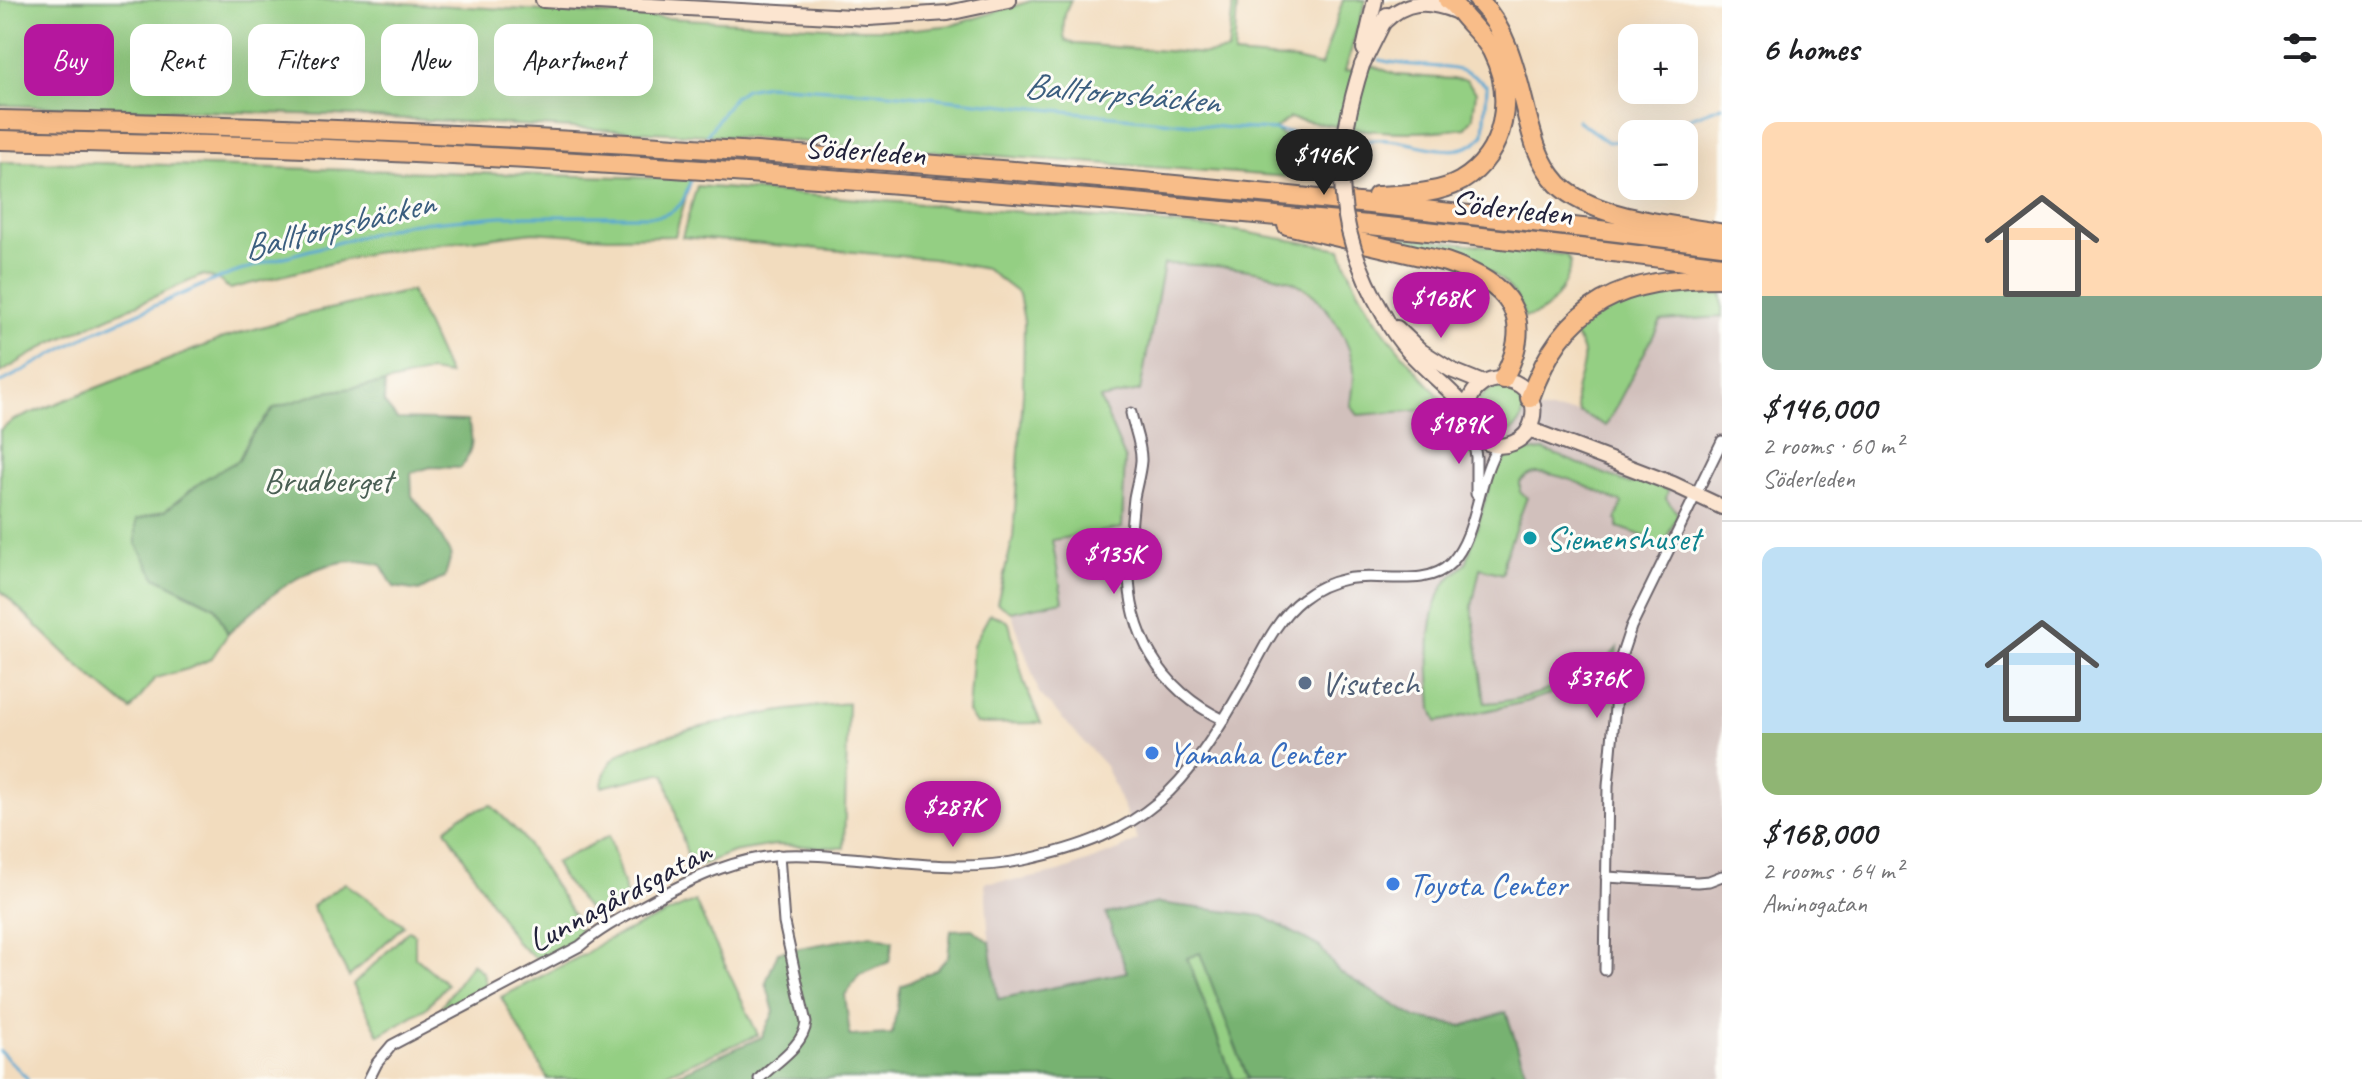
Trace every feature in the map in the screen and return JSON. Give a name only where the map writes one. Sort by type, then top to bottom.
[{"type":"highway","points":[[1478,0],[1505,40],[1536,147],[1542,162],[1560,186],[1572,195],[1607,210],[1722,234]]},
{"type":"highway","points":[[1325,199],[1438,190],[1459,182],[1488,159],[1502,128],[1504,98],[1501,80],[1490,48],[1455,7]]},
{"type":"highway","name":"Söderleden","points":[[0,120],[370,130],[996,169],[1325,199],[1722,245]]},
{"type":"highway","name":"Söderleden","points":[[0,140],[292,148],[603,163],[903,184],[1227,211],[1580,246],[1722,266]]},
{"type":"highway","points":[[1227,211],[1446,262],[1492,283],[1510,303],[1517,333],[1514,359],[1503,379]]},
{"type":"highway","points":[[1530,398],[1554,344],[1578,318],[1605,299],[1654,282],[1722,278]]},
{"type":"main road","points":[[543,0],[868,18],[948,13],[1009,0]]},
{"type":"main road","points":[[1375,0],[1342,155],[1341,185],[1346,226],[1359,267],[1395,338],[1467,409]]},
{"type":"main road","points":[[1362,65],[1396,0]]},
{"type":"main road","points":[[1384,22],[1400,7],[1417,2],[1455,7]]},
{"type":"main road","points":[[1386,319],[1421,351],[1451,370],[1483,383],[1503,379],[1516,383],[1530,398],[1533,413],[1529,429],[1519,439],[1499,445],[1486,442],[1471,429],[1467,409],[1474,392],[1483,383]]},
{"type":"main road","points":[[1529,429],[1722,507]]},
{"type":"street","points":[[1131,413],[1141,459],[1129,558],[1134,614],[1164,675],[1191,701],[1224,720]]},
{"type":"street","name":"Lunnagårdsgatan","points":[[1471,429],[1476,457],[1476,501]]},
{"type":"street","points":[[1605,970],[1608,786],[1619,663],[1631,627],[1722,441]]},
{"type":"street","name":"Lunnagårdsgatan","points":[[369,1079],[392,1045],[580,946],[604,928],[657,898],[721,867],[779,855],[955,866],[1020,861],[1057,852],[1110,832],[1158,804],[1189,773],[1290,609],[1315,591],[1348,578],[1415,577],[1447,567],[1460,552],[1476,501],[1499,445]]},
{"type":"street","points":[[759,1079],[798,1043],[805,1034],[806,1023],[784,923],[779,855]]},
{"type":"street","points":[[1606,877],[1697,882],[1722,876]]},
{"type":"shaded area","points":[[1163,264],[1223,266],[1289,279],[1326,306],[1346,342],[1354,366],[1351,406],[1359,415],[1450,408],[1579,412],[1606,426],[1661,321],[1722,317],[1722,1079],[1528,1079],[1506,1012],[1463,1026],[1416,1018],[1338,971],[1320,947],[1158,903],[1127,972],[997,999],[985,882],[1021,880],[1059,872],[1138,840],[1104,764],[1039,693],[1011,612],[1063,601],[1052,540],[1125,458],[1100,398],[1140,391]]},
{"type":"green space","points":[[0,0],[347,0],[860,29],[914,29],[953,25],[1034,0],[1071,0],[1065,14],[1064,35],[1065,40],[1075,44],[1206,54],[1228,51],[1233,4],[1237,5],[1234,55],[1296,60],[1321,66],[1343,0],[1366,0],[1345,71],[1374,66],[1397,75],[1466,80],[1476,92],[1473,117],[1466,128],[1420,132],[1377,131],[1289,118],[1275,129],[1281,135],[1334,145],[1332,180],[707,135],[334,115],[0,105]]},
{"type":"green space","points":[[0,162],[691,179],[675,236],[608,237],[533,232],[372,253],[230,289],[217,279],[203,275],[51,343],[0,373]]},
{"type":"green space","points":[[697,186],[1159,223],[1238,231],[1341,249],[1373,315],[1450,408],[1358,415],[1351,406],[1353,363],[1344,338],[1329,313],[1309,292],[1286,279],[1256,271],[1164,264],[1140,391],[1100,399],[1125,458],[1122,528],[1052,540],[1063,601],[1011,612],[997,603],[1013,538],[1023,393],[1024,321],[1019,294],[986,269],[933,259],[682,237]]},
{"type":"green space","points":[[1356,231],[1566,255],[1571,263],[1565,281],[1549,306],[1524,317],[1515,295],[1499,278],[1479,266],[1456,256],[1357,237]]},
{"type":"green space","points":[[1722,284],[1722,317],[1661,321],[1606,426],[1579,412],[1576,391],[1583,354],[1573,334],[1590,317],[1636,293]]},
{"type":"green space","points":[[411,291],[449,375],[430,372],[320,393],[249,438],[239,460],[205,479],[166,510],[136,521],[183,592],[215,607],[228,634],[211,659],[155,678],[131,710],[76,664],[0,590],[0,430],[14,420],[224,338],[302,315]]},
{"type":"green space","name":"Brudberget","points":[[385,383],[384,403],[397,419],[467,421],[471,445],[461,468],[431,467],[411,473],[412,496],[432,520],[451,555],[445,577],[419,591],[394,587],[381,565],[359,561],[338,563],[297,578],[228,634],[215,607],[155,577],[136,543],[136,520],[166,510],[205,479],[239,460],[249,438],[274,408],[320,393]]},
{"type":"green space","points":[[1500,388],[1516,395],[1523,411],[1516,427],[1500,434],[1484,427],[1477,411],[1484,395]]},
{"type":"green space","points":[[1544,450],[1630,484],[1639,480],[1668,490],[1666,499],[1678,514],[1660,552],[1648,548],[1649,538],[1618,527],[1616,520],[1622,503],[1559,476],[1537,473],[1524,478],[1520,482],[1520,492],[1527,497],[1504,560],[1503,574],[1480,568],[1472,607],[1485,703],[1501,702],[1557,687],[1592,670],[1617,648],[1615,663],[1608,675],[1525,702],[1437,722],[1432,709],[1429,661],[1433,613],[1438,598],[1447,581],[1467,561],[1494,470],[1512,454]]},
{"type":"green space","points":[[990,614],[1009,623],[1024,682],[1041,723],[976,724],[968,712],[973,645]]},
{"type":"green space","points":[[848,703],[844,848],[775,845],[733,852],[691,869],[665,775],[661,773],[602,787],[611,762],[640,744],[732,720]]},
{"type":"green space","points":[[491,805],[522,836],[578,922],[580,936],[573,944],[546,960],[534,957],[516,942],[446,829],[461,816]]},
{"type":"green space","points":[[609,836],[628,901],[605,912],[590,912],[562,877],[555,863]]},
{"type":"green space","points":[[345,883],[404,925],[349,977],[312,906]]},
{"type":"green space","points":[[695,901],[758,1035],[653,1079],[548,1079],[501,997],[585,954],[602,942]]},
{"type":"green space","points":[[1158,903],[1263,916],[1320,947],[1338,971],[1416,1018],[1463,1026],[1506,1012],[1528,1079],[1501,1079],[1491,1074],[1490,1079],[1248,1079],[1200,953],[1187,958],[1233,1079],[666,1079],[762,1037],[774,1012],[766,982],[778,952],[871,935],[893,941],[889,962],[859,975],[845,995],[850,1036],[892,1034],[901,986],[936,970],[948,957],[951,930],[972,929],[990,942],[998,999],[1127,972],[1106,914]]},
{"type":"green space","points":[[409,930],[415,935],[415,957],[447,984],[426,1008],[379,1035],[353,985]]},
{"type":"green space","points":[[1200,953],[1248,1079],[1233,1079],[1187,957]]},
{"type":"green space","points":[[472,963],[483,973],[488,993],[444,1015],[441,1007]]},
{"type":"waterway","name":"Balltorpsbäcken","points":[[1349,142],[1387,140],[1451,150],[1474,143],[1484,134],[1487,86],[1477,78],[1459,70],[1380,60]]},
{"type":"waterway","name":"Balltorpsbäcken","points":[[707,135],[733,98],[745,89],[767,85],[889,93],[1275,130],[1342,141]]},
{"type":"waterway","name":"Balltorpsbäcken","points":[[1686,120],[1722,106]]},
{"type":"waterway","name":"Balltorpsbäcken","points":[[1577,120],[1608,142],[1618,141]]},
{"type":"waterway","name":"Balltorpsbäcken","points":[[0,383],[94,332],[217,279],[266,262],[406,224],[501,216],[660,216],[682,203],[691,179]]},
{"type":"waterway","points":[[0,1051],[28,1079]]},
{"type":"place","name":"Siemenshuset","points":[[1530,538]]},
{"type":"place","name":"Visutech","points":[[1305,683]]},
{"type":"place","name":"Yamaha Center","points":[[1152,753]]},
{"type":"place","name":"Toyota Center","points":[[1393,884]]}]
